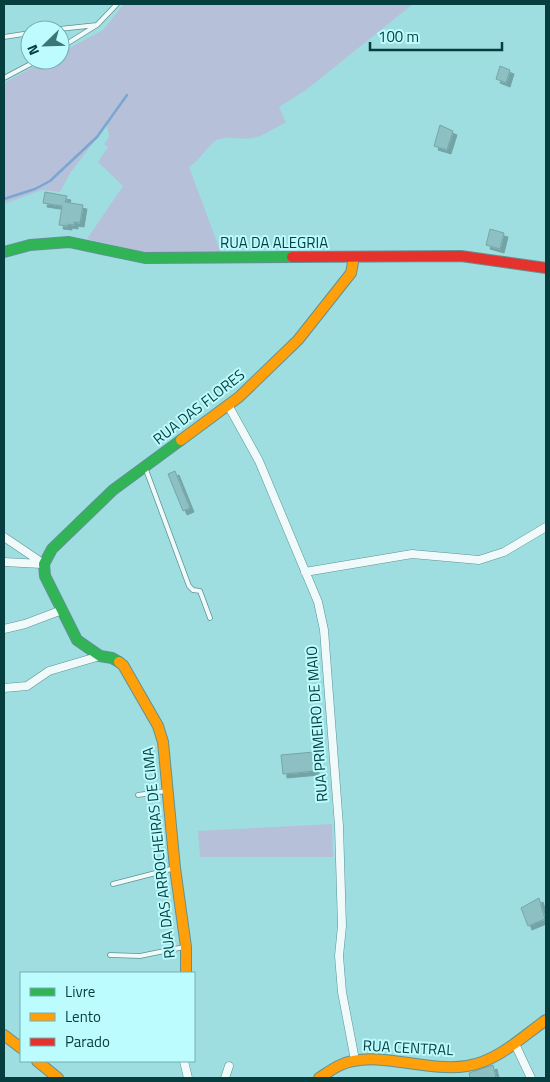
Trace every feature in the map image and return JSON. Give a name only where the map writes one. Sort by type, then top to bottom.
[{"type":"street","name":"RUA DA ALEGRIA","points":[[4,252],[30,245],[69,242],[145,258],[462,256],[546,268]]},
{"type":"street","name":"RUA DAS FLORES","points":[[44,564],[52,549],[113,490],[228,405],[310,327],[351,273],[354,258]]},
{"type":"street","name":"RUA PRIMEIRO DE MAIO","points":[[228,405],[259,460],[318,602],[324,630],[339,826],[342,926],[339,956],[342,992],[355,1060]]},
{"type":"street","points":[[305,572],[412,554],[479,560],[504,552],[546,527]]},
{"type":"street","points":[[4,537],[44,564]]},
{"type":"street","points":[[4,562],[44,564]]},
{"type":"street","name":"RUA DAS ARROCHEIRAS DE CIMA","points":[[44,564],[45,576],[77,640],[100,656],[112,658],[122,665],[158,726],[163,742],[175,868],[186,947],[186,972]]},
{"type":"street","points":[[4,629],[25,624],[62,610]]},
{"type":"street","points":[[4,688],[27,686],[49,671],[100,656]]},
{"type":"street","name":"RUA CENTRAL","points":[[319,1078],[336,1067],[355,1060],[437,1067],[468,1066],[491,1057],[515,1044],[546,1020]]},
{"type":"street","points":[[4,1035],[20,1047]]},
{"type":"street","points":[[515,1044],[531,1078]]},
{"type":"street","points":[[38,1062],[58,1078]]},
{"type":"street","points":[[184,1062],[188,1078]]},
{"type":"street","points":[[225,1078],[229,1066]]},
{"type":"lane","points":[[70,42],[97,25],[117,4]]},
{"type":"lane","points":[[70,28],[97,25]]},
{"type":"lane","points":[[4,37],[20,35]]},
{"type":"lane","points":[[4,78],[20,70]]},
{"type":"lane","points":[[145,466],[190,586],[193,590],[200,590],[210,618]]},
{"type":"lane","points":[[138,795],[168,790]]},
{"type":"lane","points":[[113,884],[175,868]]},
{"type":"lane","points":[[110,955],[140,956],[186,947]]},
{"type":"shaded area","points":[[124,4],[413,4],[306,90],[279,107],[286,123],[257,137],[217,140],[189,167],[221,253],[165,254],[139,251],[87,239],[123,186],[98,162],[108,147],[104,144],[109,137],[107,125],[70,173],[60,192],[42,190],[4,204],[4,83],[28,70],[70,70],[70,48],[103,30]]},
{"type":"shaded area","points":[[332,824],[333,857],[200,857],[198,831]]},
{"type":"building","points":[[500,66],[510,70],[506,83],[496,79]]},
{"type":"building","points":[[440,125],[453,131],[447,150],[434,146]]},
{"type":"building","points":[[45,192],[67,196],[65,202],[83,205],[80,223],[74,222],[74,225],[68,224],[68,226],[59,225],[62,206],[43,203]]},
{"type":"building","points":[[490,229],[504,233],[500,249],[486,245]]},
{"type":"building","points":[[175,471],[190,508],[183,511],[168,474]]},
{"type":"building","points":[[314,752],[315,771],[283,774],[281,755]]},
{"type":"building","points":[[539,898],[545,919],[528,926],[521,908]]},
{"type":"building","points":[[493,1065],[496,1078],[470,1078],[469,1073]]},
{"type":"waterway","points":[[4,199],[35,189],[50,181],[97,137],[127,95]]},
{"type":"traffic: fast","points":[[4,252],[30,245],[69,242],[145,258],[292,257]]},
{"type":"traffic: fast","points":[[119,662],[112,658],[100,656],[77,640],[45,576],[44,564],[52,549],[113,490],[181,440]]},
{"type":"traffic: slow","points":[[181,440],[239,397],[298,340],[351,273],[354,257]]},
{"type":"traffic: slow","points":[[119,662],[123,665],[158,726],[163,742],[175,868],[186,947],[186,972]]},
{"type":"traffic: slow","points":[[319,1078],[344,1064],[366,1059],[438,1067],[467,1066],[499,1054],[546,1020]]},
{"type":"traffic: slow","points":[[4,1035],[20,1047]]},
{"type":"traffic: slow","points":[[38,1062],[58,1078]]},
{"type":"traffic: jam","points":[[292,257],[461,256],[546,268]]}]
